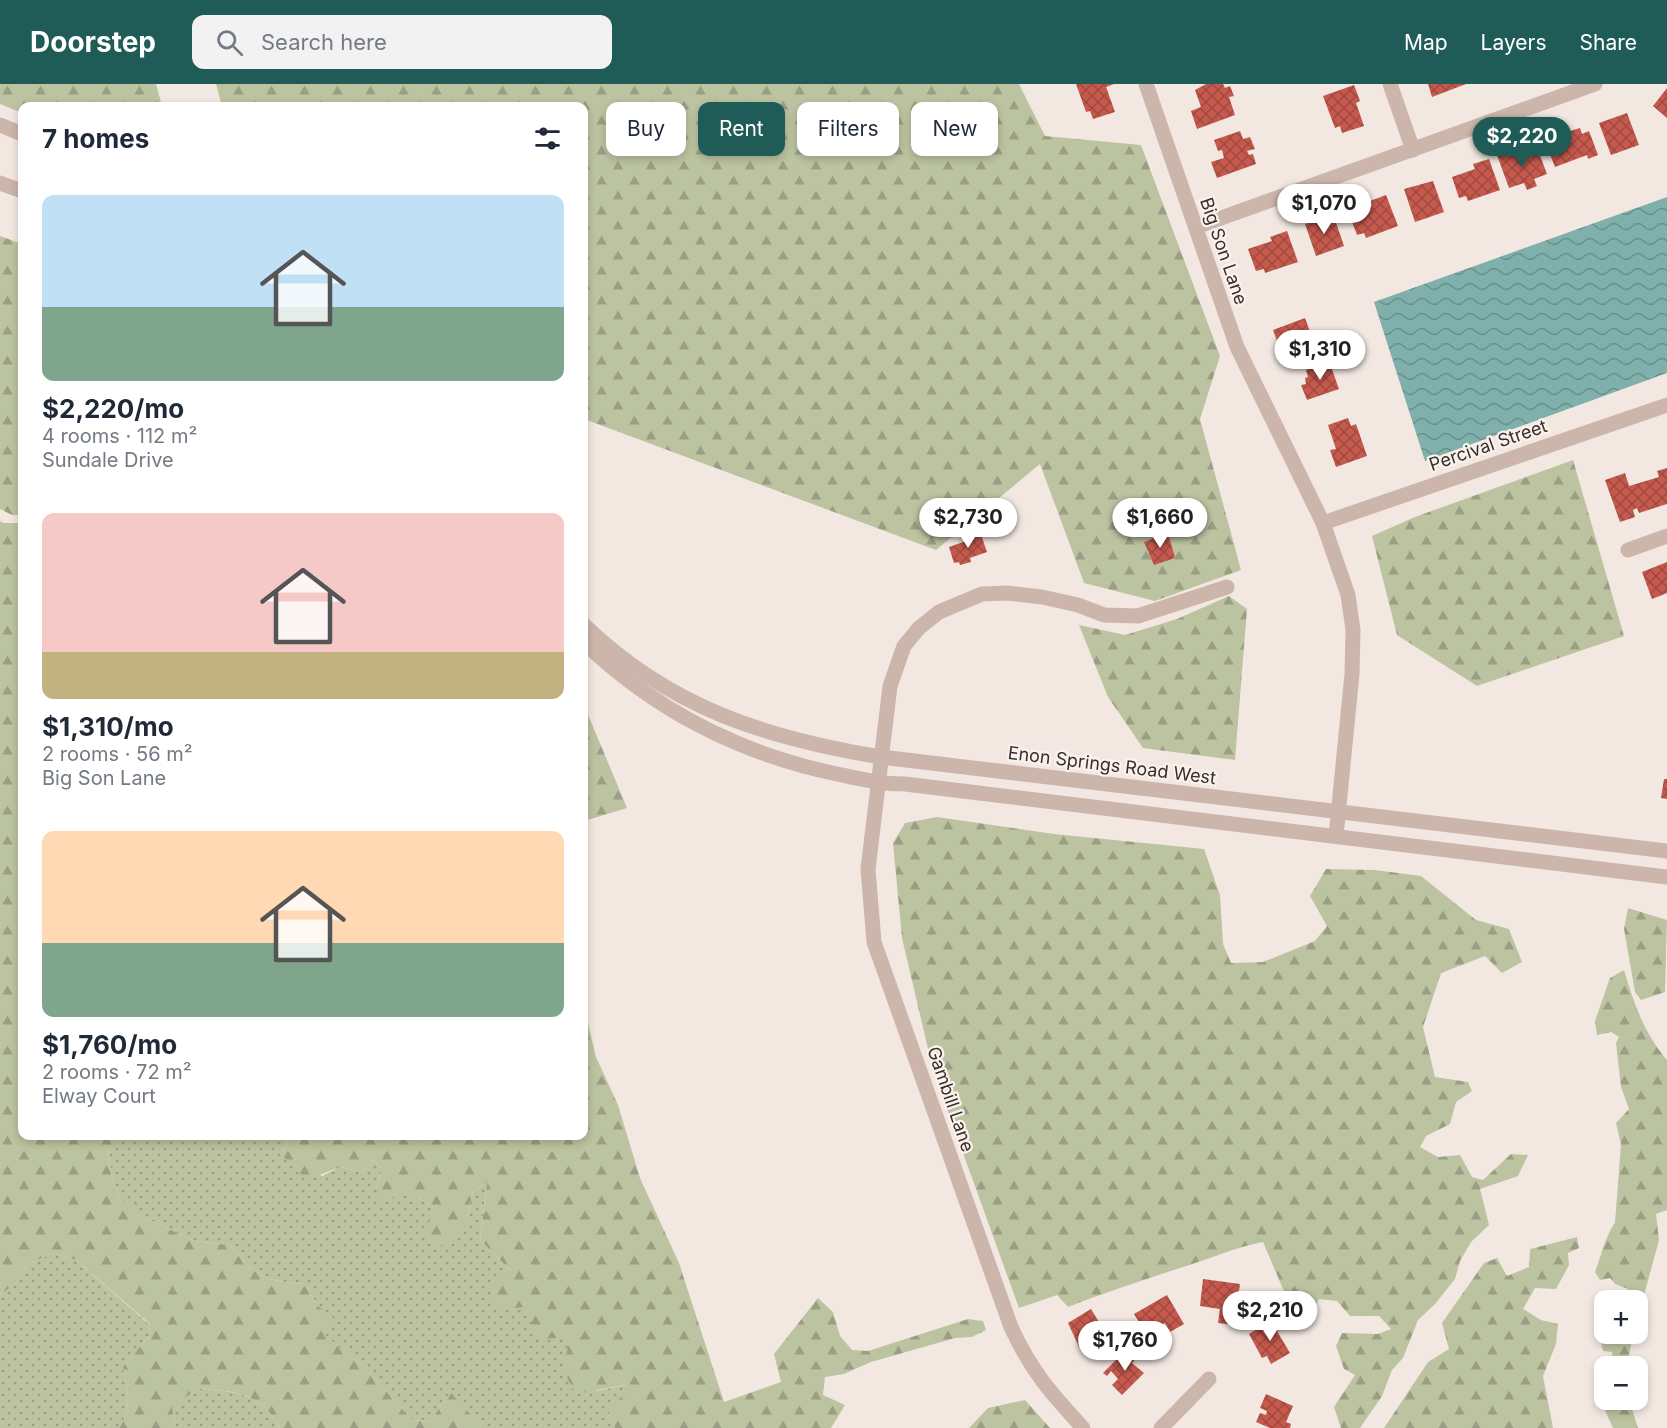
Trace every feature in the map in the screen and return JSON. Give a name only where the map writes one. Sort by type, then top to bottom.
[{"type":"street","name":"Big Son Lane","points":[[1146,84],[1238,347],[1323,523],[1348,595],[1353,630],[1351,684],[1336,836]]},
{"type":"street","points":[[1390,84],[1413,150]]},
{"type":"street","points":[[1196,227],[1595,84]]},
{"type":"street","points":[[0,125],[18,132]]},
{"type":"street","points":[[0,183],[18,190]]},
{"type":"street","name":"Percival Street","points":[[1323,523],[1667,405]]},
{"type":"street","points":[[1628,550],[1667,536]]},
{"type":"street","name":"Gambill Lane","points":[[1083,1428],[1043,1385],[1026,1360],[1011,1327],[874,942],[868,869],[890,686],[904,646],[919,628],[939,612],[982,594],[1007,593],[1078,605],[1104,615],[1138,616],[1227,587]]},
{"type":"street","name":"Enon Springs Road West","points":[[588,628],[631,664],[708,710],[781,737],[881,757],[1667,851]]},
{"type":"street","points":[[588,646],[627,680],[699,727],[771,757],[878,784],[905,784],[1667,877]]},
{"type":"street","points":[[1161,1428],[1209,1379]]},
{"type":"green space","points":[[0,84],[156,84],[161,102],[18,102],[18,111],[0,104]]},
{"type":"green space","points":[[216,84],[1019,84],[1045,136],[1141,145],[1220,356],[1200,419],[1241,570],[1155,601],[1084,583],[1040,464],[936,550],[588,420],[588,102],[221,102]]},
{"type":"green space","points":[[0,236],[18,243],[18,515],[12,515],[0,509]]},
{"type":"green space","points":[[1573,460],[1624,636],[1477,686],[1397,635],[1372,536],[1415,517]]},
{"type":"green space","points":[[0,521],[18,523],[18,1140],[114,1140],[108,1150],[112,1177],[121,1202],[137,1203],[141,1216],[194,1241],[229,1245],[246,1264],[269,1279],[304,1284],[320,1308],[333,1317],[324,1334],[366,1369],[413,1421],[432,1420],[444,1399],[451,1393],[483,1428],[280,1428],[264,1407],[246,1396],[199,1388],[172,1406],[175,1428],[119,1428],[127,1406],[123,1367],[149,1336],[150,1324],[76,1260],[52,1253],[28,1265],[15,1284],[0,1295]]},
{"type":"green space","points":[[1229,596],[1247,609],[1235,760],[1143,748],[1108,697],[1079,625],[1125,635],[1177,619]]},
{"type":"green space","points":[[588,715],[627,808],[588,820]]},
{"type":"green space","points":[[937,817],[1054,834],[1204,849],[1220,895],[1223,944],[1231,963],[1263,962],[1315,941],[1327,926],[1310,896],[1326,869],[1375,870],[1421,876],[1476,920],[1509,929],[1522,962],[1502,973],[1485,956],[1441,973],[1423,1027],[1435,1077],[1468,1082],[1472,1091],[1456,1102],[1450,1124],[1426,1136],[1420,1147],[1438,1157],[1460,1155],[1472,1177],[1483,1180],[1511,1154],[1528,1155],[1518,1176],[1480,1189],[1489,1225],[1471,1242],[1460,1261],[1455,1279],[1435,1304],[1418,1320],[1403,1358],[1392,1370],[1382,1396],[1360,1428],[1341,1428],[1334,1407],[1355,1375],[1344,1369],[1336,1346],[1342,1333],[1378,1334],[1391,1329],[1379,1316],[1350,1316],[1337,1301],[1319,1299],[1311,1313],[1299,1315],[1292,1310],[1263,1242],[1233,1250],[1068,1307],[1057,1295],[1019,1308],[933,1070],[902,938],[893,843],[905,823]]},
{"type":"green space","points":[[1628,908],[1667,920],[1665,992],[1641,1000],[1635,992],[1624,929]]},
{"type":"green space","points":[[1624,970],[1641,1018],[1667,1060],[1667,1210],[1656,1214],[1659,1240],[1645,1290],[1627,1290],[1615,1284],[1610,1278],[1600,1280],[1595,1272],[1606,1239],[1615,1223],[1621,1144],[1616,1123],[1629,1109],[1621,1087],[1616,1043],[1619,1037],[1611,1032],[1597,1035],[1595,1021],[1610,978]]},
{"type":"green space","points":[[588,1023],[596,1057],[618,1105],[640,1178],[679,1263],[724,1402],[781,1382],[774,1354],[818,1298],[833,1312],[840,1336],[852,1350],[868,1351],[968,1319],[983,1321],[986,1330],[972,1337],[955,1338],[871,1362],[844,1374],[825,1377],[823,1395],[845,1405],[831,1428],[615,1428],[607,1418],[613,1403],[632,1390],[625,1385],[576,1394],[562,1369],[571,1337],[539,1339],[524,1307],[496,1310],[489,1287],[511,1271],[480,1240],[487,1182],[473,1192],[466,1222],[457,1240],[434,1248],[426,1237],[433,1206],[412,1195],[380,1199],[376,1188],[382,1170],[374,1160],[362,1172],[340,1167],[307,1180],[281,1154],[289,1140],[588,1140]]},
{"type":"green space","points":[[114,1140],[289,1140],[281,1154],[322,1176],[340,1167],[362,1172],[374,1160],[382,1170],[376,1188],[412,1195],[433,1206],[427,1237],[466,1222],[473,1192],[487,1182],[480,1240],[511,1271],[524,1307],[571,1336],[596,1391],[626,1385],[633,1390],[607,1418],[615,1428],[483,1428],[451,1394],[444,1399],[432,1420],[413,1421],[366,1369],[323,1334],[320,1308],[304,1284],[269,1279],[246,1264],[229,1245],[194,1241],[141,1216],[121,1202],[112,1177],[108,1149]]},
{"type":"green space","points":[[1577,1237],[1579,1248],[1568,1253],[1569,1265],[1556,1289],[1535,1288],[1523,1309],[1541,1320],[1558,1324],[1556,1344],[1543,1376],[1553,1428],[1384,1428],[1428,1362],[1449,1349],[1442,1323],[1484,1263],[1497,1258],[1507,1276],[1529,1267],[1530,1249]]},
{"type":"green space","points":[[52,1253],[76,1260],[150,1325],[149,1336],[123,1367],[127,1406],[119,1428],[0,1428],[0,1295],[15,1284],[28,1265]]},
{"type":"green space","points":[[1601,1344],[1631,1344],[1629,1356],[1612,1356],[1612,1352],[1603,1351]]},
{"type":"green space","points":[[198,1388],[246,1396],[264,1407],[280,1428],[175,1428],[172,1406]]},
{"type":"green space","points":[[1025,1400],[1050,1428],[969,1428],[988,1408]]},
{"type":"green space","points":[[1605,1410],[1632,1410],[1638,1428],[1613,1428]]},
{"type":"water","points":[[1667,197],[1667,373],[1425,461],[1374,302]]},
{"type":"building","points":[[1076,84],[1114,84],[1106,87],[1115,112],[1093,119],[1090,111],[1086,112]]},
{"type":"building","points":[[1206,84],[1223,84],[1225,88],[1230,86],[1234,96],[1229,97],[1235,115],[1197,129],[1191,111],[1201,107],[1195,90]]},
{"type":"building","points":[[1428,84],[1466,84],[1432,97]]},
{"type":"building","points":[[1354,85],[1360,101],[1356,103],[1364,126],[1342,133],[1340,126],[1335,128],[1323,96]]},
{"type":"building","points":[[1667,88],[1667,118],[1653,106]]},
{"type":"building","points":[[1627,113],[1639,145],[1611,155],[1599,123]]},
{"type":"building","points":[[1580,128],[1582,134],[1589,131],[1598,155],[1588,159],[1587,155],[1555,167],[1544,139]]},
{"type":"building","points":[[1240,131],[1243,139],[1250,137],[1255,149],[1247,151],[1249,155],[1253,154],[1256,164],[1217,178],[1211,162],[1224,158],[1222,150],[1218,151],[1214,140]]},
{"type":"building","points":[[1513,149],[1516,157],[1538,150],[1547,174],[1534,179],[1537,186],[1527,190],[1524,183],[1509,188],[1497,155]]},
{"type":"building","points":[[1489,159],[1500,190],[1468,201],[1466,196],[1459,198],[1452,177],[1475,169],[1473,164]]},
{"type":"building","points":[[1433,181],[1444,212],[1415,222],[1404,189]]},
{"type":"building","points":[[1386,195],[1398,226],[1366,238],[1364,233],[1357,235],[1349,214],[1372,206],[1370,201]]},
{"type":"building","points":[[1333,214],[1344,246],[1316,256],[1305,224]]},
{"type":"building","points":[[1287,231],[1298,262],[1265,273],[1264,269],[1256,271],[1248,249],[1272,241],[1270,237]]},
{"type":"building","points":[[1305,318],[1315,345],[1283,357],[1273,330]]},
{"type":"building","points":[[1329,361],[1339,389],[1307,400],[1301,385],[1306,384],[1305,378],[1308,377],[1306,370]]},
{"type":"building","points":[[1348,418],[1351,426],[1356,424],[1367,456],[1336,467],[1330,450],[1336,449],[1328,425]]},
{"type":"building","points":[[1667,468],[1667,504],[1639,513],[1637,508],[1633,510],[1635,517],[1620,522],[1605,480],[1625,473],[1629,486],[1659,477],[1657,471]]},
{"type":"building","points":[[980,532],[987,552],[970,558],[971,562],[960,565],[959,562],[954,563],[949,547],[969,540],[967,536]]},
{"type":"building","points":[[1168,533],[1175,558],[1154,565],[1144,542]]},
{"type":"building","points":[[1667,562],[1667,593],[1652,599],[1642,572]]},
{"type":"building","points":[[1664,779],[1667,779],[1667,799],[1661,798]]},
{"type":"building","points":[[1203,1279],[1240,1284],[1234,1325],[1218,1323],[1220,1309],[1200,1306]]},
{"type":"building","points":[[1167,1295],[1184,1324],[1170,1332],[1165,1323],[1157,1328],[1161,1333],[1150,1340],[1134,1314]]},
{"type":"building","points":[[1091,1309],[1107,1335],[1081,1351],[1068,1323]]},
{"type":"building","points":[[1274,1319],[1280,1329],[1277,1331],[1290,1353],[1271,1364],[1267,1356],[1262,1358],[1249,1334]]},
{"type":"building","points":[[1127,1349],[1136,1358],[1132,1363],[1144,1373],[1122,1395],[1112,1385],[1118,1379],[1111,1371],[1107,1376],[1103,1373]]},
{"type":"building","points":[[1266,1394],[1293,1406],[1286,1422],[1291,1424],[1290,1428],[1270,1428],[1256,1422],[1260,1413],[1266,1415],[1267,1411],[1260,1408]]}]
